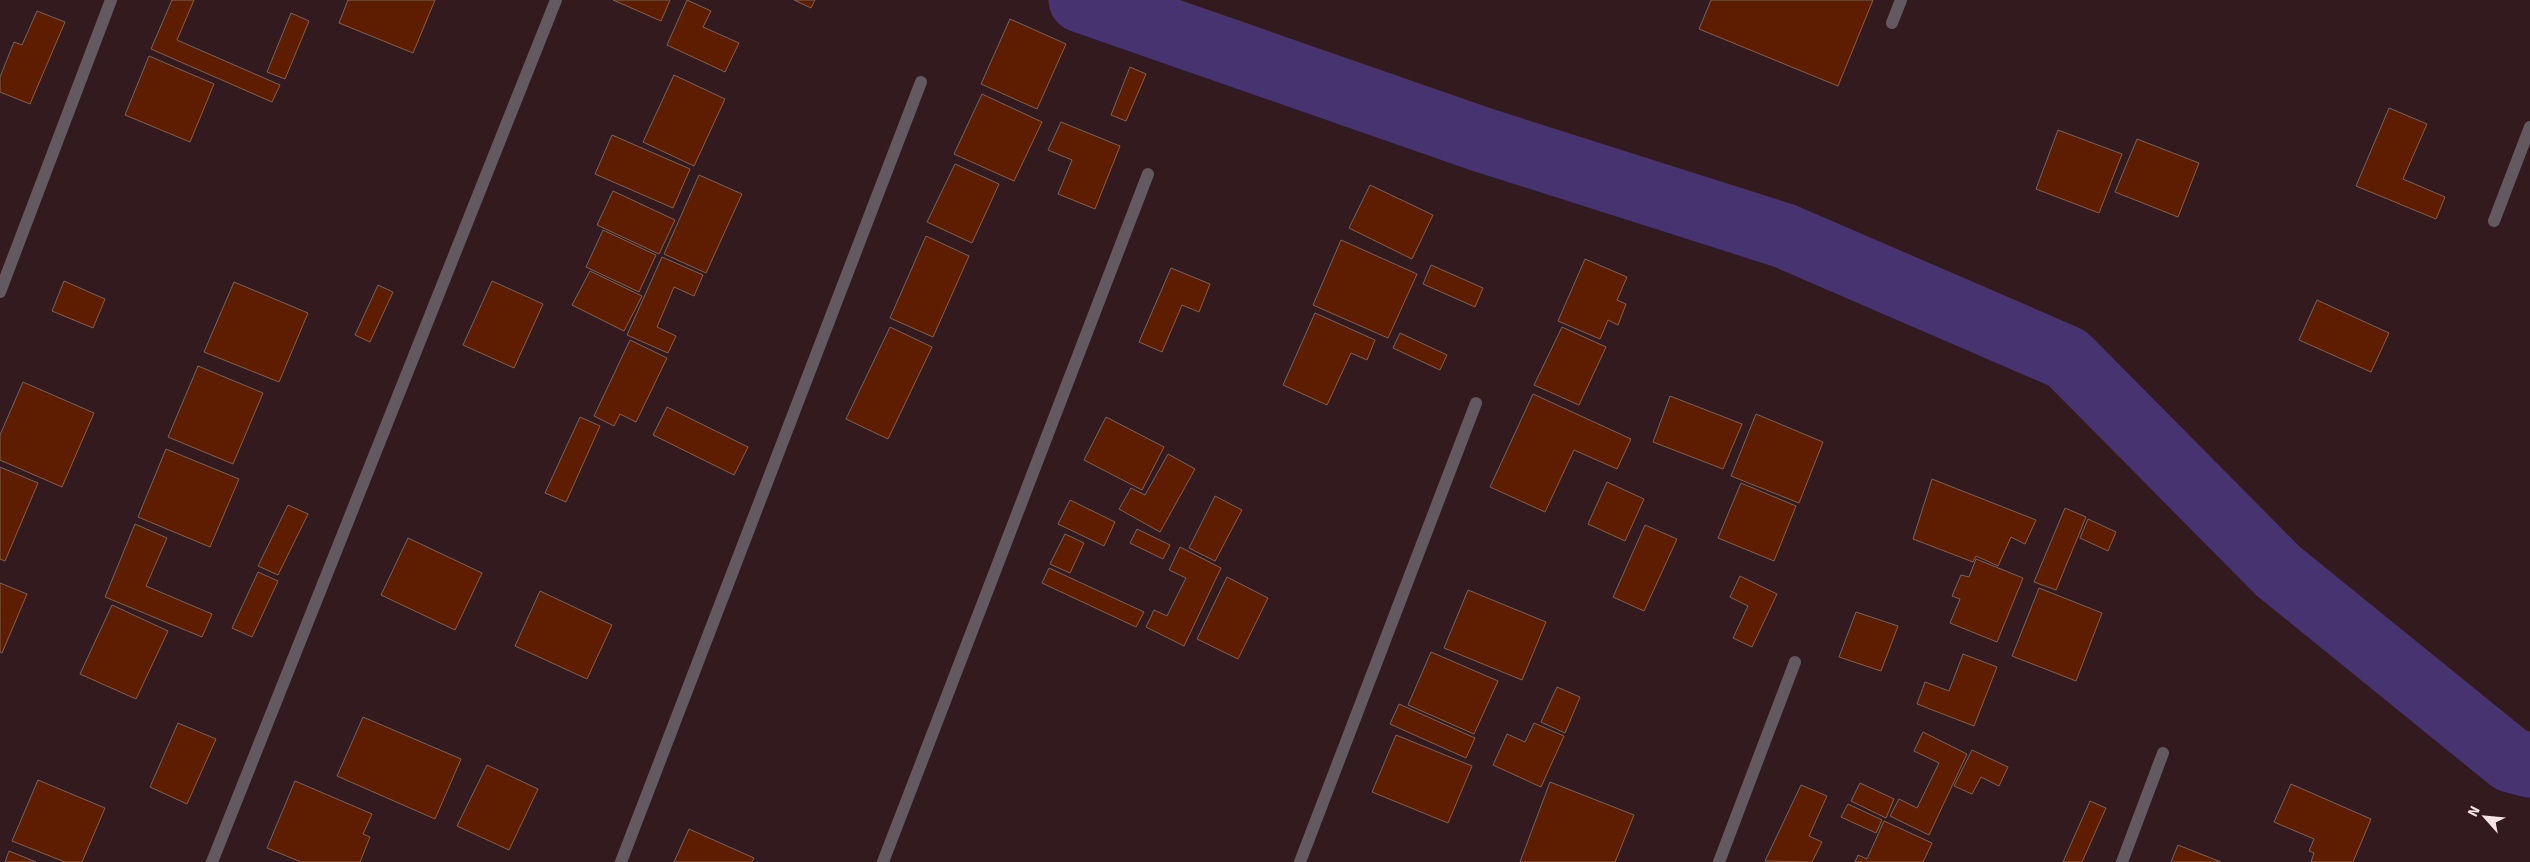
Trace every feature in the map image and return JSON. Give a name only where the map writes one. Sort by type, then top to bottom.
[{"type":"street","points":[[0,292],[111,0]]},
{"type":"street","points":[[212,862],[556,0]]},
{"type":"street","points":[[1892,23],[1901,0]]},
{"type":"street","points":[[621,862],[921,82]]},
{"type":"street","points":[[2494,221],[2530,127]]},
{"type":"street","points":[[883,862],[1148,174]]},
{"type":"street","points":[[1300,862],[1476,403]]},
{"type":"street","points":[[1719,862],[1794,662]]},
{"type":"street","points":[[2122,862],[2163,753]]},
{"type":"building","points":[[172,0],[194,0],[177,40],[280,85],[272,102],[151,49]]},
{"type":"building","points":[[348,0],[435,0],[413,53],[339,23]]},
{"type":"building","points":[[613,0],[670,0],[661,21]]},
{"type":"building","points":[[687,0],[711,11],[703,27],[739,43],[725,72],[667,45]]},
{"type":"building","points":[[794,0],[815,0],[811,8]]},
{"type":"building","points":[[1711,0],[1873,0],[1838,86],[1699,29]]},
{"type":"building","points":[[37,11],[65,22],[30,104],[0,92],[0,77],[14,42],[22,45]]},
{"type":"building","points":[[291,13],[309,21],[285,79],[267,72]]},
{"type":"building","points":[[1010,19],[1066,44],[1037,109],[981,84]]},
{"type":"building","points":[[149,56],[214,84],[190,142],[125,115]]},
{"type":"building","points":[[1130,67],[1146,74],[1126,121],[1111,115]]},
{"type":"building","points":[[674,75],[725,99],[694,166],[643,142]]},
{"type":"building","points":[[982,94],[1042,122],[1014,181],[954,154]]},
{"type":"building","points":[[2389,108],[2427,124],[2403,179],[2445,197],[2436,219],[2356,186]]},
{"type":"building","points":[[1061,122],[1120,146],[1095,209],[1058,194],[1072,160],[1048,150]]},
{"type":"building","points":[[2058,130],[2122,154],[2099,213],[2036,189]]},
{"type":"building","points":[[612,135],[690,169],[673,208],[595,174]]},
{"type":"building","points":[[2137,139],[2199,163],[2178,217],[2115,192]]},
{"type":"building","points":[[955,164],[999,184],[972,243],[927,222]]},
{"type":"building","points":[[699,175],[742,194],[706,273],[664,254]]},
{"type":"building","points":[[1370,185],[1433,215],[1412,259],[1349,228]]},
{"type":"building","points":[[613,191],[675,220],[659,254],[597,225]]},
{"type":"building","points":[[603,230],[656,255],[639,292],[586,267]]},
{"type":"building","points":[[926,236],[969,256],[933,337],[890,318]]},
{"type":"building","points":[[1341,240],[1417,274],[1388,338],[1313,305]]},
{"type":"building","points":[[662,257],[703,275],[694,296],[674,287],[657,327],[676,336],[668,353],[627,335]]},
{"type":"building","points":[[1585,259],[1627,277],[1617,300],[1626,304],[1618,325],[1608,320],[1600,339],[1558,321]]},
{"type":"building","points":[[1431,265],[1483,288],[1475,307],[1423,284]]},
{"type":"building","points":[[1171,268],[1210,284],[1199,312],[1182,305],[1162,352],[1139,342]]},
{"type":"building","points":[[590,271],[642,296],[624,331],[572,305]]},
{"type":"building","points":[[64,281],[105,299],[93,328],[52,311]]},
{"type":"building","points":[[492,281],[543,304],[514,368],[463,345]]},
{"type":"building","points":[[234,282],[308,313],[279,382],[204,352]]},
{"type":"building","points":[[378,285],[393,292],[370,342],[355,335]]},
{"type":"building","points":[[2317,300],[2389,333],[2371,372],[2299,340]]},
{"type":"building","points":[[1315,313],[1375,340],[1367,360],[1351,353],[1327,405],[1283,385]]},
{"type":"building","points":[[890,327],[932,347],[888,439],[846,419]]},
{"type":"building","points":[[1562,327],[1606,347],[1579,405],[1534,385]]},
{"type":"building","points":[[1400,333],[1447,355],[1440,370],[1393,348]]},
{"type":"building","points":[[630,340],[667,358],[636,422],[620,414],[614,426],[594,416]]},
{"type":"building","points":[[198,366],[263,393],[233,464],[168,437]]},
{"type":"building","points":[[23,382],[94,413],[62,487],[0,460],[0,435]]},
{"type":"building","points":[[1533,394],[1631,439],[1617,469],[1574,450],[1545,512],[1490,487]]},
{"type":"building","points":[[1670,396],[1742,424],[1723,469],[1653,442]]},
{"type":"building","points":[[667,407],[748,447],[734,475],[653,435]]},
{"type":"building","points":[[1756,414],[1823,442],[1799,503],[1731,476]]},
{"type":"building","points":[[580,417],[600,426],[566,502],[545,493]]},
{"type":"building","points":[[1106,417],[1164,447],[1142,490],[1084,460]]},
{"type":"building","points":[[166,449],[239,479],[210,547],[138,517]]},
{"type":"building","points":[[1168,454],[1195,469],[1160,532],[1119,509],[1131,488],[1145,495]]},
{"type":"building","points":[[0,467],[38,483],[5,561],[0,559]]},
{"type":"building","points":[[1932,479],[2036,520],[2025,544],[2011,537],[1998,566],[1976,556],[1973,562],[1913,539]]},
{"type":"building","points":[[1607,482],[1644,499],[1625,541],[1588,524]]},
{"type":"building","points":[[1741,483],[1796,506],[1774,561],[1718,538]]},
{"type":"building","points":[[1215,496],[1242,510],[1215,561],[1189,548]]},
{"type":"building","points":[[1070,500],[1115,522],[1104,546],[1058,524]]},
{"type":"building","points":[[288,505],[308,514],[278,575],[258,566]]},
{"type":"building","points":[[2065,508],[2086,517],[2056,590],[2034,582]]},
{"type":"building","points":[[2088,519],[2116,532],[2108,551],[2080,538]]},
{"type":"building","points":[[135,524],[167,538],[146,586],[212,614],[202,637],[105,597]]},
{"type":"building","points":[[1645,525],[1677,539],[1644,611],[1613,597]]},
{"type":"building","points":[[1137,529],[1170,545],[1163,559],[1130,543]]},
{"type":"building","points":[[1065,534],[1084,543],[1070,573],[1050,564]]},
{"type":"building","points":[[408,538],[482,573],[455,630],[381,595]]},
{"type":"building","points":[[1180,547],[1221,568],[1184,646],[1146,627],[1154,610],[1167,616],[1186,578],[1169,570]]},
{"type":"building","points":[[1976,559],[2023,578],[1997,642],[1950,623],[1960,599],[1952,596],[1961,575],[1969,577]]},
{"type":"building","points":[[1049,568],[1144,612],[1136,627],[1042,583]]},
{"type":"building","points":[[258,572],[278,581],[252,637],[232,628]]},
{"type":"building","points":[[1740,576],[1777,594],[1752,647],[1733,638],[1748,606],[1730,597]]},
{"type":"building","points":[[1227,577],[1268,598],[1238,659],[1197,639]]},
{"type":"building","points":[[0,583],[27,594],[2,653],[0,652]]},
{"type":"building","points":[[2039,588],[2102,613],[2076,681],[2012,656]]},
{"type":"building","points":[[1468,590],[1546,622],[1522,680],[1444,648]]},
{"type":"building","points":[[540,591],[612,625],[587,679],[515,646]]},
{"type":"building","points":[[112,605],[168,631],[136,699],[80,674]]},
{"type":"building","points":[[1856,612],[1898,626],[1881,671],[1839,657]]},
{"type":"building","points":[[1431,652],[1498,681],[1474,734],[1408,705]]},
{"type":"building","points":[[1963,654],[1997,667],[1974,726],[1917,704],[1925,682],[1949,691]]},
{"type":"building","points":[[1557,687],[1580,697],[1565,733],[1541,722]]},
{"type":"building","points":[[1399,704],[1475,738],[1466,758],[1390,724]]},
{"type":"building","points":[[363,717],[461,759],[435,819],[337,776]]},
{"type":"building","points":[[178,723],[216,739],[187,804],[150,787]]},
{"type":"building","points":[[1534,723],[1564,736],[1541,787],[1493,765],[1507,734],[1525,742]]},
{"type":"building","points":[[1923,732],[1967,754],[1929,835],[1890,816],[1899,799],[1917,808],[1939,763],[1914,751]]},
{"type":"building","points":[[1396,735],[1472,766],[1448,823],[1372,792]]},
{"type":"building","points":[[1972,750],[2008,767],[1999,786],[1981,777],[1972,794],[1954,786]]},
{"type":"building","points":[[487,765],[538,789],[509,850],[457,826]]},
{"type":"building","points":[[38,780],[105,808],[82,862],[65,862],[12,841]]},
{"type":"building","points":[[295,781],[372,814],[363,834],[370,837],[360,862],[301,862],[267,848]]},
{"type":"building","points":[[1550,782],[1634,815],[1615,862],[1520,862]]},
{"type":"building","points":[[1860,783],[1894,799],[1886,818],[1851,801]]},
{"type":"building","points":[[2291,784],[2371,819],[2353,862],[2311,862],[2314,853],[2309,851],[2314,839],[2274,822]]},
{"type":"building","points":[[1801,785],[1827,796],[1809,836],[1822,842],[1812,862],[1765,861]]},
{"type":"building","points":[[2090,801],[2106,808],[2082,862],[2063,862]]},
{"type":"building","points":[[1848,804],[1882,820],[1876,833],[1841,817]]},
{"type":"building","points":[[1884,821],[1932,843],[1923,862],[1855,862],[1858,855],[1867,859]]},
{"type":"building","points":[[689,829],[754,858],[752,862],[674,862]]},
{"type":"building","points":[[2178,845],[2221,862],[2171,862]]},
{"type":"building","points":[[9,851],[36,862],[5,862]]},
{"type":"waterway","points":[[1081,0],[1480,139],[1785,236],[2067,358],[2278,571],[2511,760],[2530,765]]}]
